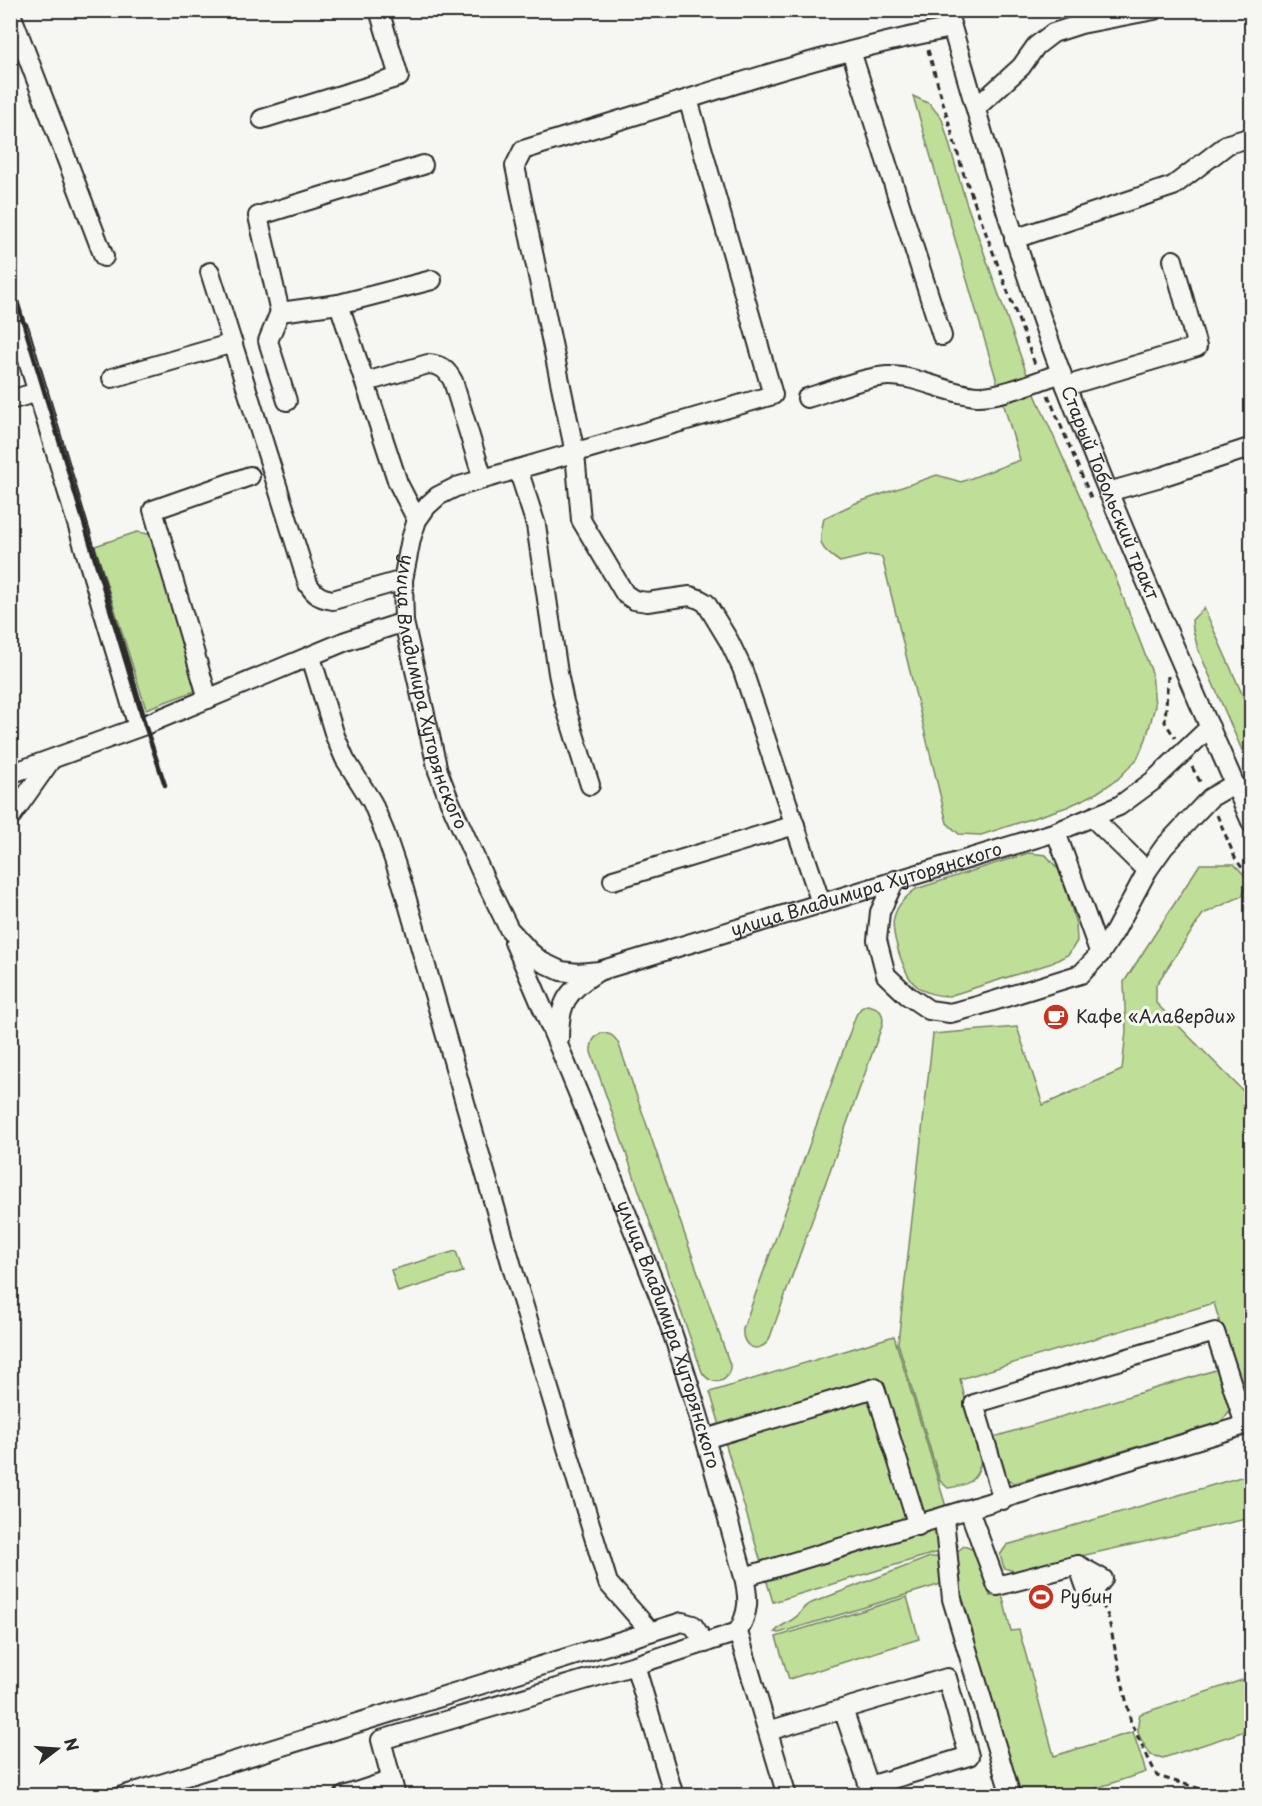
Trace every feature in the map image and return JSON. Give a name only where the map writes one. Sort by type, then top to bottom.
[{"type":"street","points":[[262,119],[399,77],[379,10]]},
{"type":"street","points":[[947,10],[989,155]]},
{"type":"street","points":[[957,10],[989,155]]},
{"type":"street","points":[[978,106],[1021,67],[1036,46],[1078,17],[1154,10]]},
{"type":"street","points":[[10,11],[104,257]]},
{"type":"street","points":[[820,903],[742,668],[718,622],[706,603],[690,596],[647,602],[634,600],[625,594],[581,520],[575,453],[515,166],[523,150],[749,80],[893,40],[952,28]]},
{"type":"street","points":[[851,51],[942,336]]},
{"type":"street","points":[[339,304],[398,483],[417,520],[438,496],[456,487],[773,394],[688,99]]},
{"type":"street","points":[[1014,239],[1173,186],[1228,144],[1251,137]]},
{"type":"street","name":"Старый Тобольский тракт","points":[[989,155],[1014,239],[1064,380],[1108,492],[1251,824]]},
{"type":"street","points":[[287,401],[268,341],[280,312],[258,216],[423,165]]},
{"type":"street","points":[[807,398],[888,376],[901,377],[966,394],[987,396],[1064,380],[1197,347],[1173,260]]},
{"type":"street","points":[[210,272],[308,584],[314,594],[322,599],[333,600],[403,580]]},
{"type":"street","points":[[280,312],[339,304],[432,280]]},
{"type":"street","points":[[10,333],[19,330],[138,727]]},
{"type":"street","points":[[112,378],[233,343]]},
{"type":"street","points":[[366,382],[428,364],[439,365],[448,371],[483,479]]},
{"type":"street","points":[[10,400],[38,392]]},
{"type":"street","points":[[1108,492],[1251,447]]},
{"type":"street","points":[[518,469],[536,525],[564,702],[591,785]]},
{"type":"street","points":[[208,699],[153,510],[249,476]]},
{"type":"street","name":"улица Владимира Хуторянского","points":[[417,520],[403,580],[404,622],[438,771],[559,1043],[665,1312],[705,1439],[744,1577],[748,1598],[746,1617],[738,1632]]},
{"type":"street","points":[[10,774],[138,727],[346,641],[404,622]]},
{"type":"street","points":[[311,657],[335,736],[345,759],[372,802],[403,886],[515,1277],[608,1583],[650,1631]]},
{"type":"street","name":"улица Владимира Хуторянского","points":[[509,929],[542,962],[561,971],[578,973],[599,971],[1056,832],[1093,818],[1119,806],[1139,792],[1210,727]]},
{"type":"street","points":[[10,818],[51,760]]},
{"type":"street","points":[[895,880],[880,912],[877,940],[886,975],[907,995],[929,1010],[950,1013],[1081,974],[1100,954],[1147,871],[1164,847],[1210,798],[1234,784]]},
{"type":"street","points":[[1093,818],[1147,871]]},
{"type":"street","points":[[613,880],[795,825]]},
{"type":"street","points":[[1056,832],[1100,954]]},
{"type":"street","points":[[559,1043],[559,1017],[564,1003],[583,981],[599,971]]},
{"type":"street","points":[[744,1577],[918,1526],[1003,1500],[1248,1424],[1215,1332],[974,1404],[1003,1500]]},
{"type":"street","points":[[705,1439],[875,1388],[918,1526]]},
{"type":"street","points":[[969,1510],[997,1586],[1078,1565],[1089,1596],[1095,1588]]},
{"type":"street","points":[[944,1518],[952,1599],[1011,1796]]},
{"type":"street","points":[[122,1796],[682,1622],[693,1625],[705,1643]]},
{"type":"street","points":[[344,1796],[394,1788],[381,1740],[738,1632],[787,1796]]},
{"type":"street","points":[[635,1665],[674,1796]]},
{"type":"street","points":[[768,1731],[947,1678],[969,1756],[869,1786],[843,1709]]},
{"type":"path","points":[[1095,1588],[1108,1616],[1131,1723],[1157,1776],[1225,1796]]},
{"type":"green space","points":[[913,96],[930,104],[942,119],[966,202],[1030,383],[1113,571],[1152,673],[1155,706],[1146,739],[1137,759],[1118,779],[1095,794],[1067,807],[981,835],[959,834],[947,823],[882,557],[869,555],[840,562],[827,552],[821,539],[824,518],[856,503],[937,475],[961,482],[1020,460]]},
{"type":"green space","points":[[137,532],[154,535],[195,691],[146,709],[95,546]]},
{"type":"green space","points":[[1204,608],[1251,714],[1251,771],[1198,649],[1192,620]]},
{"type":"green space","points":[[1028,853],[1046,855],[1058,869],[1076,924],[1077,941],[1069,954],[1052,963],[949,996],[936,995],[921,989],[906,971],[895,938],[894,920],[900,904],[916,889]]},
{"type":"green space","points":[[1200,864],[1234,864],[1249,880],[1242,896],[1203,914],[1156,985],[1156,1003],[1251,1099],[1251,1390],[1241,1393],[1214,1303],[960,1379],[981,1461],[974,1478],[961,1486],[948,1488],[940,1481],[898,1343],[933,1034],[1017,1027],[1043,1105],[1122,1070],[1126,1031],[1124,982]]},
{"type":"green space","points":[[867,1005],[875,1007],[880,1012],[883,1018],[882,1026],[769,1340],[760,1347],[751,1347],[745,1340],[743,1329],[856,1015],[861,1008]]},
{"type":"green space","points":[[601,1033],[612,1036],[619,1045],[730,1365],[724,1380],[710,1380],[702,1372],[591,1052],[593,1041]]},
{"type":"green space","points":[[456,1251],[463,1272],[398,1292],[391,1270]]},
{"type":"green space","points":[[894,1336],[958,1546],[773,1602],[710,1392]]},
{"type":"green space","points":[[1222,1368],[1231,1404],[1230,1410],[1220,1422],[1015,1483],[1005,1478],[994,1437]]},
{"type":"green space","points":[[1251,1474],[1251,1518],[1014,1571],[1004,1568],[1000,1555],[1007,1545]]},
{"type":"green space","points":[[964,1546],[974,1550],[990,1596],[1002,1594],[1011,1631],[1019,1630],[1054,1756],[1133,1732],[1146,1772],[1075,1795],[1018,1795],[958,1599],[954,1554]]},
{"type":"green space","points":[[930,1557],[943,1560],[944,1581],[938,1585],[779,1633],[775,1632],[809,1604]]},
{"type":"green space","points":[[907,1597],[919,1639],[789,1679],[776,1637]]},
{"type":"green space","points":[[1251,1677],[1251,1729],[1163,1758],[1151,1755],[1138,1731],[1140,1714]]},
{"type":"railway","points":[[10,278],[165,785]]},
{"type":"place","name":"Кафе «Алаверди»","points":[[1056,1017]]},
{"type":"place","name":"Рубин","points":[[1041,1597]]}]
